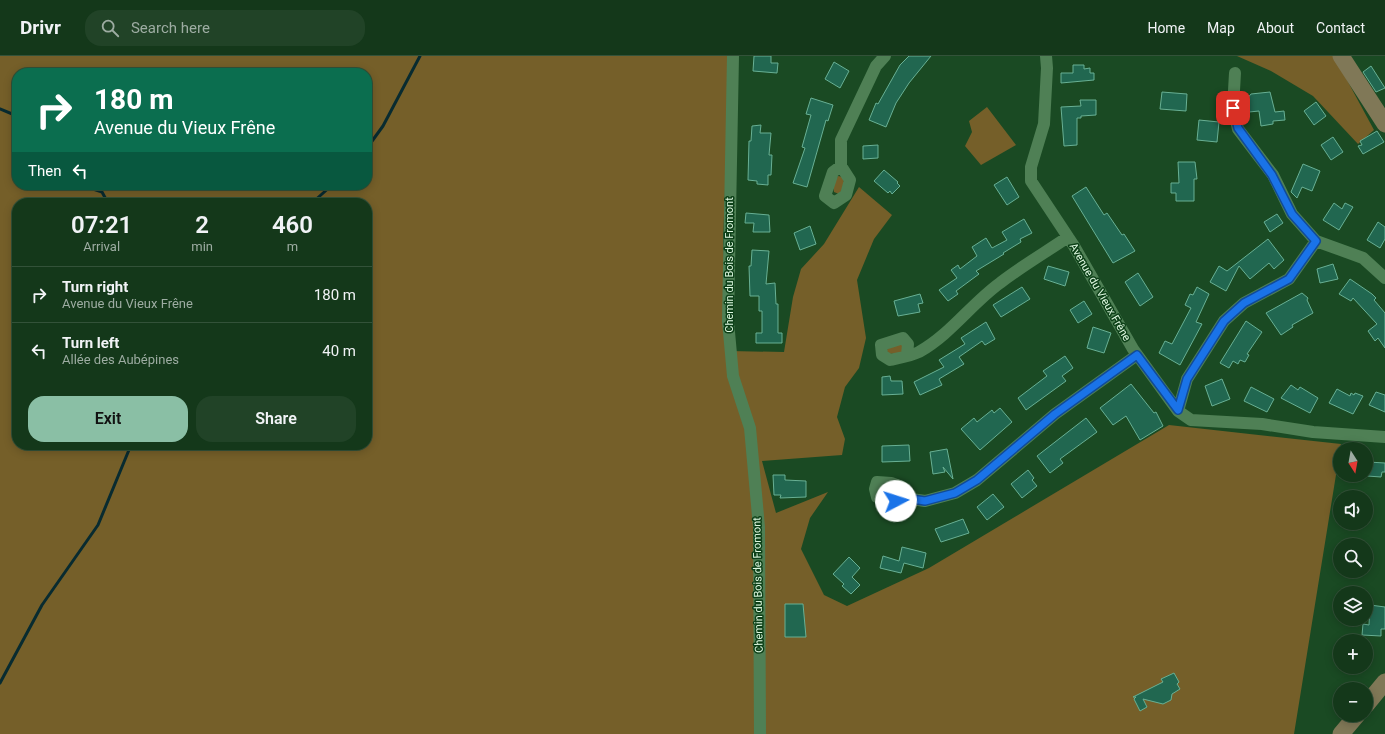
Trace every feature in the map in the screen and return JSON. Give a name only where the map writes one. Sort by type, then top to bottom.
[{"type":"street","name":"Chemin du Bois de Fromont","points":[[733,56],[728,321],[733,376],[750,428],[758,520],[760,734]]},
{"type":"street","points":[[841,166],[841,140],[876,66],[885,56]]},
{"type":"street","name":"Avenue du Vieux Frêne","points":[[1046,56],[1047,68],[1044,124],[1031,166],[1031,181],[1068,237],[1137,355],[1178,410],[1191,420],[1262,424],[1313,432],[1385,437]]},
{"type":"street","points":[[1341,56],[1385,124]]},
{"type":"street","points":[[1235,73],[1233,108],[1238,128],[1272,175],[1292,214],[1316,241],[1363,258],[1385,278]]},
{"type":"street","points":[[907,356],[918,352],[946,334],[979,300],[1000,282],[1068,237]]},
{"type":"street","points":[[1178,410],[1187,379],[1224,321],[1244,303],[1289,279],[1316,241]]},
{"type":"street","points":[[905,498],[925,501],[955,493],[977,480],[1055,414],[1137,355]]},
{"type":"street","points":[[1373,697],[1385,682]]},
{"type":"street","points":[[1341,734],[1351,722]]},
{"type":"shaded area","points":[[0,56],[730,56],[723,242],[730,351],[784,352],[793,297],[801,269],[824,244],[859,187],[892,215],[874,239],[857,280],[866,338],[859,368],[845,387],[837,417],[845,439],[842,455],[762,461],[776,513],[828,492],[810,518],[801,549],[824,595],[847,606],[929,568],[1169,425],[1333,443],[1333,482],[1335,482],[1294,734],[0,734]]},
{"type":"shaded area","points":[[1237,56],[1334,56],[1374,130],[1358,144],[1313,96],[1271,71]]},
{"type":"shaded area","points":[[987,107],[1016,145],[981,165],[965,146],[972,132],[969,121]]},
{"type":"shaded area","points":[[838,176],[843,177],[844,182],[844,186],[839,194],[834,192],[833,185]]},
{"type":"shaded area","points":[[898,343],[903,345],[904,350],[901,353],[889,354],[886,350]]},
{"type":"shaded area","points":[[884,486],[895,488],[897,493],[895,496],[881,494],[880,488]]},
{"type":"building","points":[[754,56],[771,56],[771,63],[778,63],[777,73],[753,71]]},
{"type":"building","points":[[909,56],[931,56],[909,83],[896,103],[886,127],[869,120],[876,103],[878,104],[900,65]]},
{"type":"building","points":[[834,62],[849,71],[840,88],[825,79]]},
{"type":"building","points":[[1073,65],[1084,65],[1084,69],[1090,68],[1090,73],[1094,73],[1094,80],[1061,83],[1061,73],[1073,73]]},
{"type":"building","points":[[1371,66],[1385,88],[1376,92],[1363,72]]},
{"type":"building","points":[[1162,92],[1187,94],[1186,111],[1160,109]]},
{"type":"building","points":[[1270,92],[1275,112],[1284,111],[1285,120],[1273,121],[1273,124],[1261,126],[1259,111],[1249,112],[1246,100],[1251,94]]},
{"type":"building","points":[[811,98],[833,105],[828,121],[826,120],[807,187],[793,183],[805,148],[802,147],[811,115],[806,114]]},
{"type":"building","points":[[1080,100],[1096,100],[1096,115],[1081,116],[1081,118],[1077,118],[1077,145],[1064,146],[1061,107],[1081,106]]},
{"type":"building","points":[[1316,102],[1326,116],[1314,125],[1304,111]]},
{"type":"building","points":[[1199,120],[1219,122],[1217,142],[1197,140]]},
{"type":"building","points":[[761,125],[760,133],[771,133],[769,155],[772,155],[771,175],[768,175],[768,185],[757,184],[757,181],[748,180],[749,141],[751,141],[752,126]]},
{"type":"building","points":[[1377,131],[1384,142],[1363,154],[1358,146],[1362,145],[1360,141]]},
{"type":"building","points":[[1333,137],[1343,152],[1331,160],[1321,145]]},
{"type":"building","points":[[878,145],[878,158],[863,159],[863,146]]},
{"type":"building","points":[[1178,162],[1195,162],[1197,179],[1194,179],[1194,201],[1176,201],[1176,193],[1171,193],[1171,183],[1179,183]]},
{"type":"building","points":[[1303,164],[1320,171],[1312,191],[1302,187],[1297,198],[1291,192]]},
{"type":"building","points":[[884,170],[898,182],[897,183],[900,186],[892,194],[890,191],[888,193],[874,181]]},
{"type":"building","points":[[1007,177],[1019,197],[1007,205],[994,185]]},
{"type":"building","points":[[1086,187],[1104,215],[1107,213],[1122,235],[1124,234],[1135,251],[1113,263],[1072,196]]},
{"type":"building","points":[[1334,203],[1342,209],[1345,203],[1353,207],[1339,230],[1323,220]]},
{"type":"building","points":[[746,213],[769,215],[770,232],[753,232],[754,223],[745,223]]},
{"type":"building","points":[[1277,214],[1283,223],[1270,232],[1264,222]]},
{"type":"building","points":[[1024,219],[1032,233],[1020,239],[1021,242],[976,271],[979,274],[956,291],[958,294],[948,301],[939,290],[957,278],[951,270],[958,265],[960,269],[977,256],[972,247],[986,238],[992,248],[1007,240],[1002,232]]},
{"type":"building","points":[[1378,222],[1385,227],[1385,239],[1380,248],[1367,240]]},
{"type":"building","points":[[810,226],[816,244],[800,250],[794,233]]},
{"type":"building","points":[[1268,239],[1284,260],[1274,269],[1269,263],[1250,279],[1239,266],[1226,291],[1210,282],[1219,266],[1227,271]]},
{"type":"building","points":[[752,250],[769,251],[766,284],[775,283],[776,304],[778,304],[778,333],[782,333],[782,343],[756,343],[756,333],[762,333],[762,311],[759,311],[759,296],[750,296],[749,266],[751,266]]},
{"type":"building","points":[[1333,264],[1338,279],[1320,283],[1317,269]]},
{"type":"building","points":[[1048,266],[1069,272],[1065,286],[1044,279]]},
{"type":"building","points":[[1138,273],[1153,297],[1140,306],[1125,282]]},
{"type":"building","points":[[1350,279],[1372,294],[1376,298],[1374,300],[1385,313],[1385,348],[1378,338],[1375,341],[1368,331],[1377,324],[1353,298],[1351,301],[1339,294]]},
{"type":"building","points":[[1022,287],[1030,299],[1001,317],[993,305]]},
{"type":"building","points":[[1197,287],[1209,294],[1196,322],[1202,324],[1180,365],[1159,353],[1165,341],[1172,344],[1191,308],[1185,305],[1190,294],[1193,295]]},
{"type":"building","points":[[1302,293],[1308,298],[1307,300],[1313,313],[1292,325],[1293,327],[1281,335],[1266,313]]},
{"type":"building","points":[[920,294],[923,303],[918,304],[920,312],[898,316],[894,301]]},
{"type":"building","points":[[1084,301],[1092,314],[1078,323],[1070,310]]},
{"type":"building","points":[[1246,321],[1262,332],[1247,354],[1249,355],[1245,362],[1240,360],[1238,364],[1233,361],[1229,368],[1220,363]]},
{"type":"building","points":[[986,322],[995,339],[985,345],[982,341],[959,357],[964,364],[939,379],[942,385],[920,395],[914,382],[944,367],[939,360],[965,344],[961,338]]},
{"type":"building","points":[[1093,327],[1111,333],[1104,353],[1087,348]]},
{"type":"building","points":[[1065,356],[1073,368],[1062,376],[1066,381],[1026,410],[1018,398],[1047,376],[1043,371]]},
{"type":"building","points":[[890,376],[891,381],[902,381],[903,394],[882,395],[882,377]]},
{"type":"building","points":[[1222,379],[1230,399],[1212,406],[1205,386]]},
{"type":"building","points":[[1131,384],[1154,413],[1156,412],[1163,426],[1140,440],[1126,416],[1113,425],[1100,408]]},
{"type":"building","points":[[1291,385],[1298,390],[1300,387],[1318,398],[1310,413],[1281,398]]},
{"type":"building","points":[[1251,387],[1274,399],[1267,412],[1244,401]]},
{"type":"building","points":[[1337,389],[1350,396],[1351,393],[1354,395],[1355,393],[1363,396],[1353,414],[1329,403]]},
{"type":"building","points":[[1376,392],[1385,395],[1385,412],[1369,405]]},
{"type":"building","points":[[1000,408],[1012,422],[980,450],[961,429],[974,418],[977,422],[992,410],[994,413]]},
{"type":"building","points":[[1086,418],[1097,432],[1060,459],[1063,463],[1050,473],[1037,456]]},
{"type":"building","points":[[909,445],[910,461],[882,462],[882,446]]},
{"type":"building","points":[[947,449],[953,479],[943,467],[945,472],[933,474],[930,452]]},
{"type":"building","points":[[1373,462],[1385,463],[1385,472],[1382,472],[1381,477],[1373,476]]},
{"type":"building","points":[[1028,470],[1034,478],[1032,480],[1037,486],[1022,498],[1011,484]]},
{"type":"building","points":[[773,475],[785,475],[785,480],[806,481],[806,497],[780,498],[781,495],[774,495]]},
{"type":"building","points":[[993,494],[1004,507],[987,520],[977,507]]},
{"type":"building","points":[[963,519],[969,533],[941,542],[935,529]]},
{"type":"building","points":[[902,547],[926,553],[923,568],[904,563],[901,573],[880,568],[883,556],[899,561]]},
{"type":"building","points":[[849,557],[860,568],[852,577],[860,585],[851,594],[842,586],[844,584],[833,574]]},
{"type":"building","points":[[785,604],[803,604],[806,637],[785,637]]},
{"type":"building","points":[[1373,605],[1385,607],[1385,629],[1381,629],[1381,636],[1362,634],[1363,626],[1373,626]]},
{"type":"building","points":[[1174,673],[1179,682],[1177,684],[1180,689],[1172,694],[1171,700],[1163,704],[1143,699],[1147,707],[1140,711],[1134,699],[1136,697],[1133,697],[1163,682],[1161,679]]},
{"type":"waterway","points":[[372,141],[383,126],[420,56]]},
{"type":"waterway","points":[[0,109],[12,114]]},
{"type":"waterway","points":[[96,190],[102,192],[105,198]]},
{"type":"waterway","points":[[318,198],[326,190]]},
{"type":"waterway","points":[[0,683],[42,605],[98,525],[129,450]]},
{"type":"route","points":[[896,501],[905,498],[925,501],[955,493],[977,480],[1055,414],[1137,355],[1178,410],[1187,379],[1224,321],[1244,303],[1289,279],[1316,241],[1292,214],[1272,175],[1238,128],[1233,108]]}]
